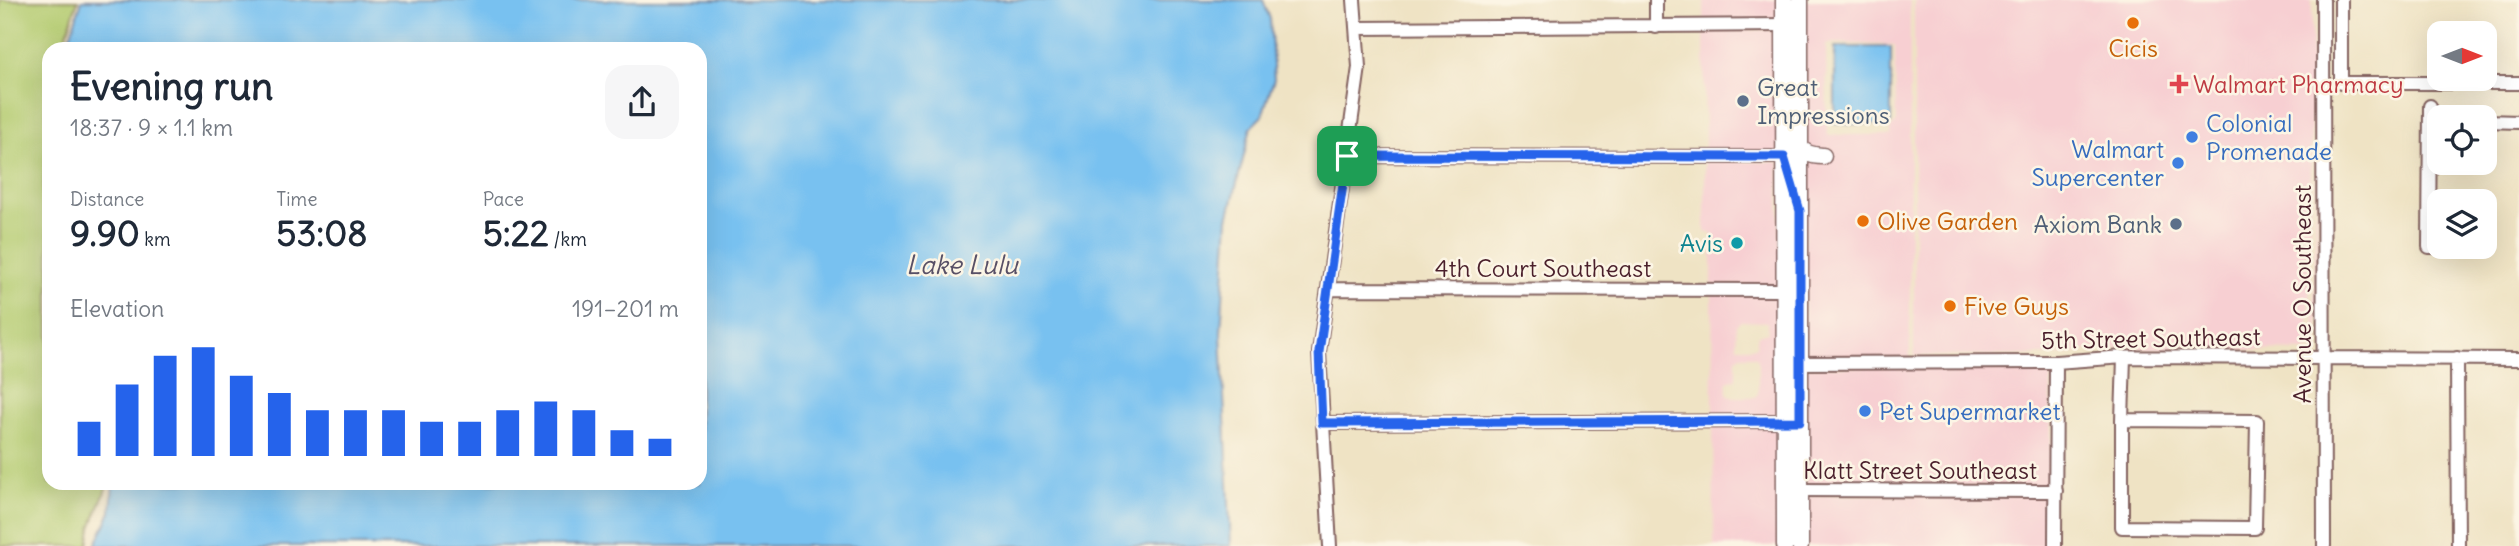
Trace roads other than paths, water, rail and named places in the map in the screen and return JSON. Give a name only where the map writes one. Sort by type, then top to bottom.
[{"type":"main road","points":[[1784,0],[1792,25],[1800,149],[1800,211],[1792,290]]},
{"type":"main road","points":[[1800,0],[1792,25],[1784,94],[1784,157],[1792,290],[1793,490],[1800,546]]},
{"type":"main road","points":[[1784,94],[1793,140],[1800,149],[1813,156],[1823,156]]},
{"type":"main road","points":[[1784,157],[1800,211]]},
{"type":"main road","points":[[1785,546],[1793,490]]},
{"type":"street","points":[[1330,546],[1319,352],[1359,67],[1354,0]]},
{"type":"street","points":[[1656,0],[1656,27]]},
{"type":"street","name":"Avenue O Southeast","points":[[2323,0],[2324,546]]},
{"type":"street","points":[[2341,0],[2341,83],[2519,83]]},
{"type":"street","points":[[1357,28],[1792,25]]},
{"type":"street","points":[[2497,121],[2519,122]]},
{"type":"street","points":[[1347,156],[1784,157]]},
{"type":"street","name":"4th Court Southeast","points":[[1328,289],[1792,290]]},
{"type":"street","points":[[2122,420],[2257,421],[2255,528],[2122,527],[2122,420],[2124,357]]},
{"type":"street","name":"5th Street Southeast","points":[[1792,363],[2056,362],[2124,357],[2519,359]]},
{"type":"street","points":[[2457,358],[2458,546]]},
{"type":"street","points":[[2055,546],[2056,362]]},
{"type":"street","points":[[1322,423],[1793,421]]},
{"type":"street","name":"Klatt Street Southeast","points":[[1793,490],[2056,491]]},
{"type":"water","name":"Lake Lulu","points":[[82,0],[1263,0],[1270,19],[1274,79],[1262,116],[1251,127],[1228,219],[1221,332],[1231,546],[95,546],[111,512],[113,490],[707,490],[707,42],[68,42]]},
{"type":"water","points":[[1835,47],[1891,47],[1891,124],[1835,124]]},
{"type":"place","name":"Cicis","points":[[2133,23]]},
{"type":"place","name":"Walmart Pharmacy","points":[[2179,84]]},
{"type":"place","name":"Great Impressions","points":[[1743,101]]},
{"type":"place","name":"Colonial Promenade","points":[[2192,137]]},
{"type":"place","name":"Walmart Supercenter","points":[[2178,163]]},
{"type":"place","name":"Olive Garden","points":[[1863,221]]},
{"type":"place","name":"Axiom Bank","points":[[2176,224]]},
{"type":"place","name":"Avis","points":[[1737,243]]},
{"type":"place","name":"Five Guys","points":[[1950,306]]},
{"type":"place","name":"Pet Supermarket","points":[[1865,411]]}]
